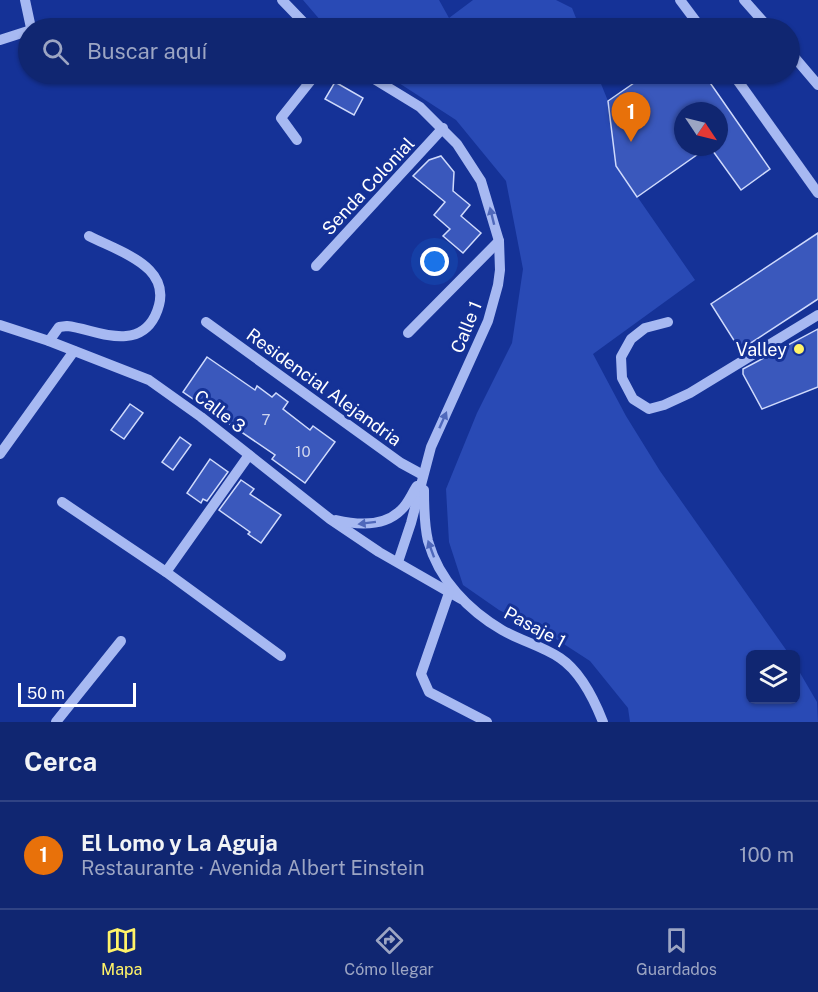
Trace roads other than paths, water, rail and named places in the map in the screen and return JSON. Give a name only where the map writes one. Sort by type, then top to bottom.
[{"type":"street","points":[[25,0],[28,18]]},
{"type":"street","points":[[282,0],[299,18]]},
{"type":"street","points":[[680,0],[694,18]]},
{"type":"street","points":[[744,0],[760,18]]},
{"type":"street","points":[[0,40],[18,34]]},
{"type":"street","points":[[800,65],[818,85]]},
{"type":"street","points":[[297,140],[281,118],[308,84]]},
{"type":"street","name":"Calle 1","points":[[382,84],[420,107],[443,129],[470,161],[481,181],[499,241],[500,270],[488,321],[431,447],[398,562]]},
{"type":"street","points":[[740,84],[818,193]]},
{"type":"street","name":"Senda Colonial","points":[[316,266],[443,129]]},
{"type":"street","points":[[49,341],[59,327],[67,326],[116,337],[143,332],[153,320],[160,305],[161,289],[157,278],[148,268],[89,236]]},
{"type":"street","points":[[408,333],[499,241]]},
{"type":"street","points":[[668,322],[645,328],[631,339],[621,357],[622,378],[633,399],[649,409],[690,393],[818,315]]},
{"type":"street","name":"Residencial Alejandria","points":[[206,322],[401,464],[423,475]]},
{"type":"street","name":"Calle 3","points":[[0,324],[149,381],[201,417],[330,519],[398,562]]},
{"type":"street","points":[[0,454],[74,351]]},
{"type":"street","points":[[166,572],[249,455]]},
{"type":"street","points":[[330,519],[355,525],[385,521],[402,510],[423,475]]},
{"type":"street","points":[[423,475],[424,519],[428,540],[446,580],[461,599]]},
{"type":"street","points":[[62,502],[166,572],[281,656]]},
{"type":"street","points":[[398,562],[461,599]]},
{"type":"street","points":[[449,593],[422,674],[429,692],[487,722]]},
{"type":"street","name":"Pasaje 1","points":[[461,599],[478,614],[504,631],[561,659],[582,680],[603,722]]},
{"type":"street","points":[[56,722],[121,641]]},
{"type":"place","name":"El Lomo y La Aguja","points":[[631,142]]},
{"type":"place","name":"Valley","points":[[799,349]]}]
